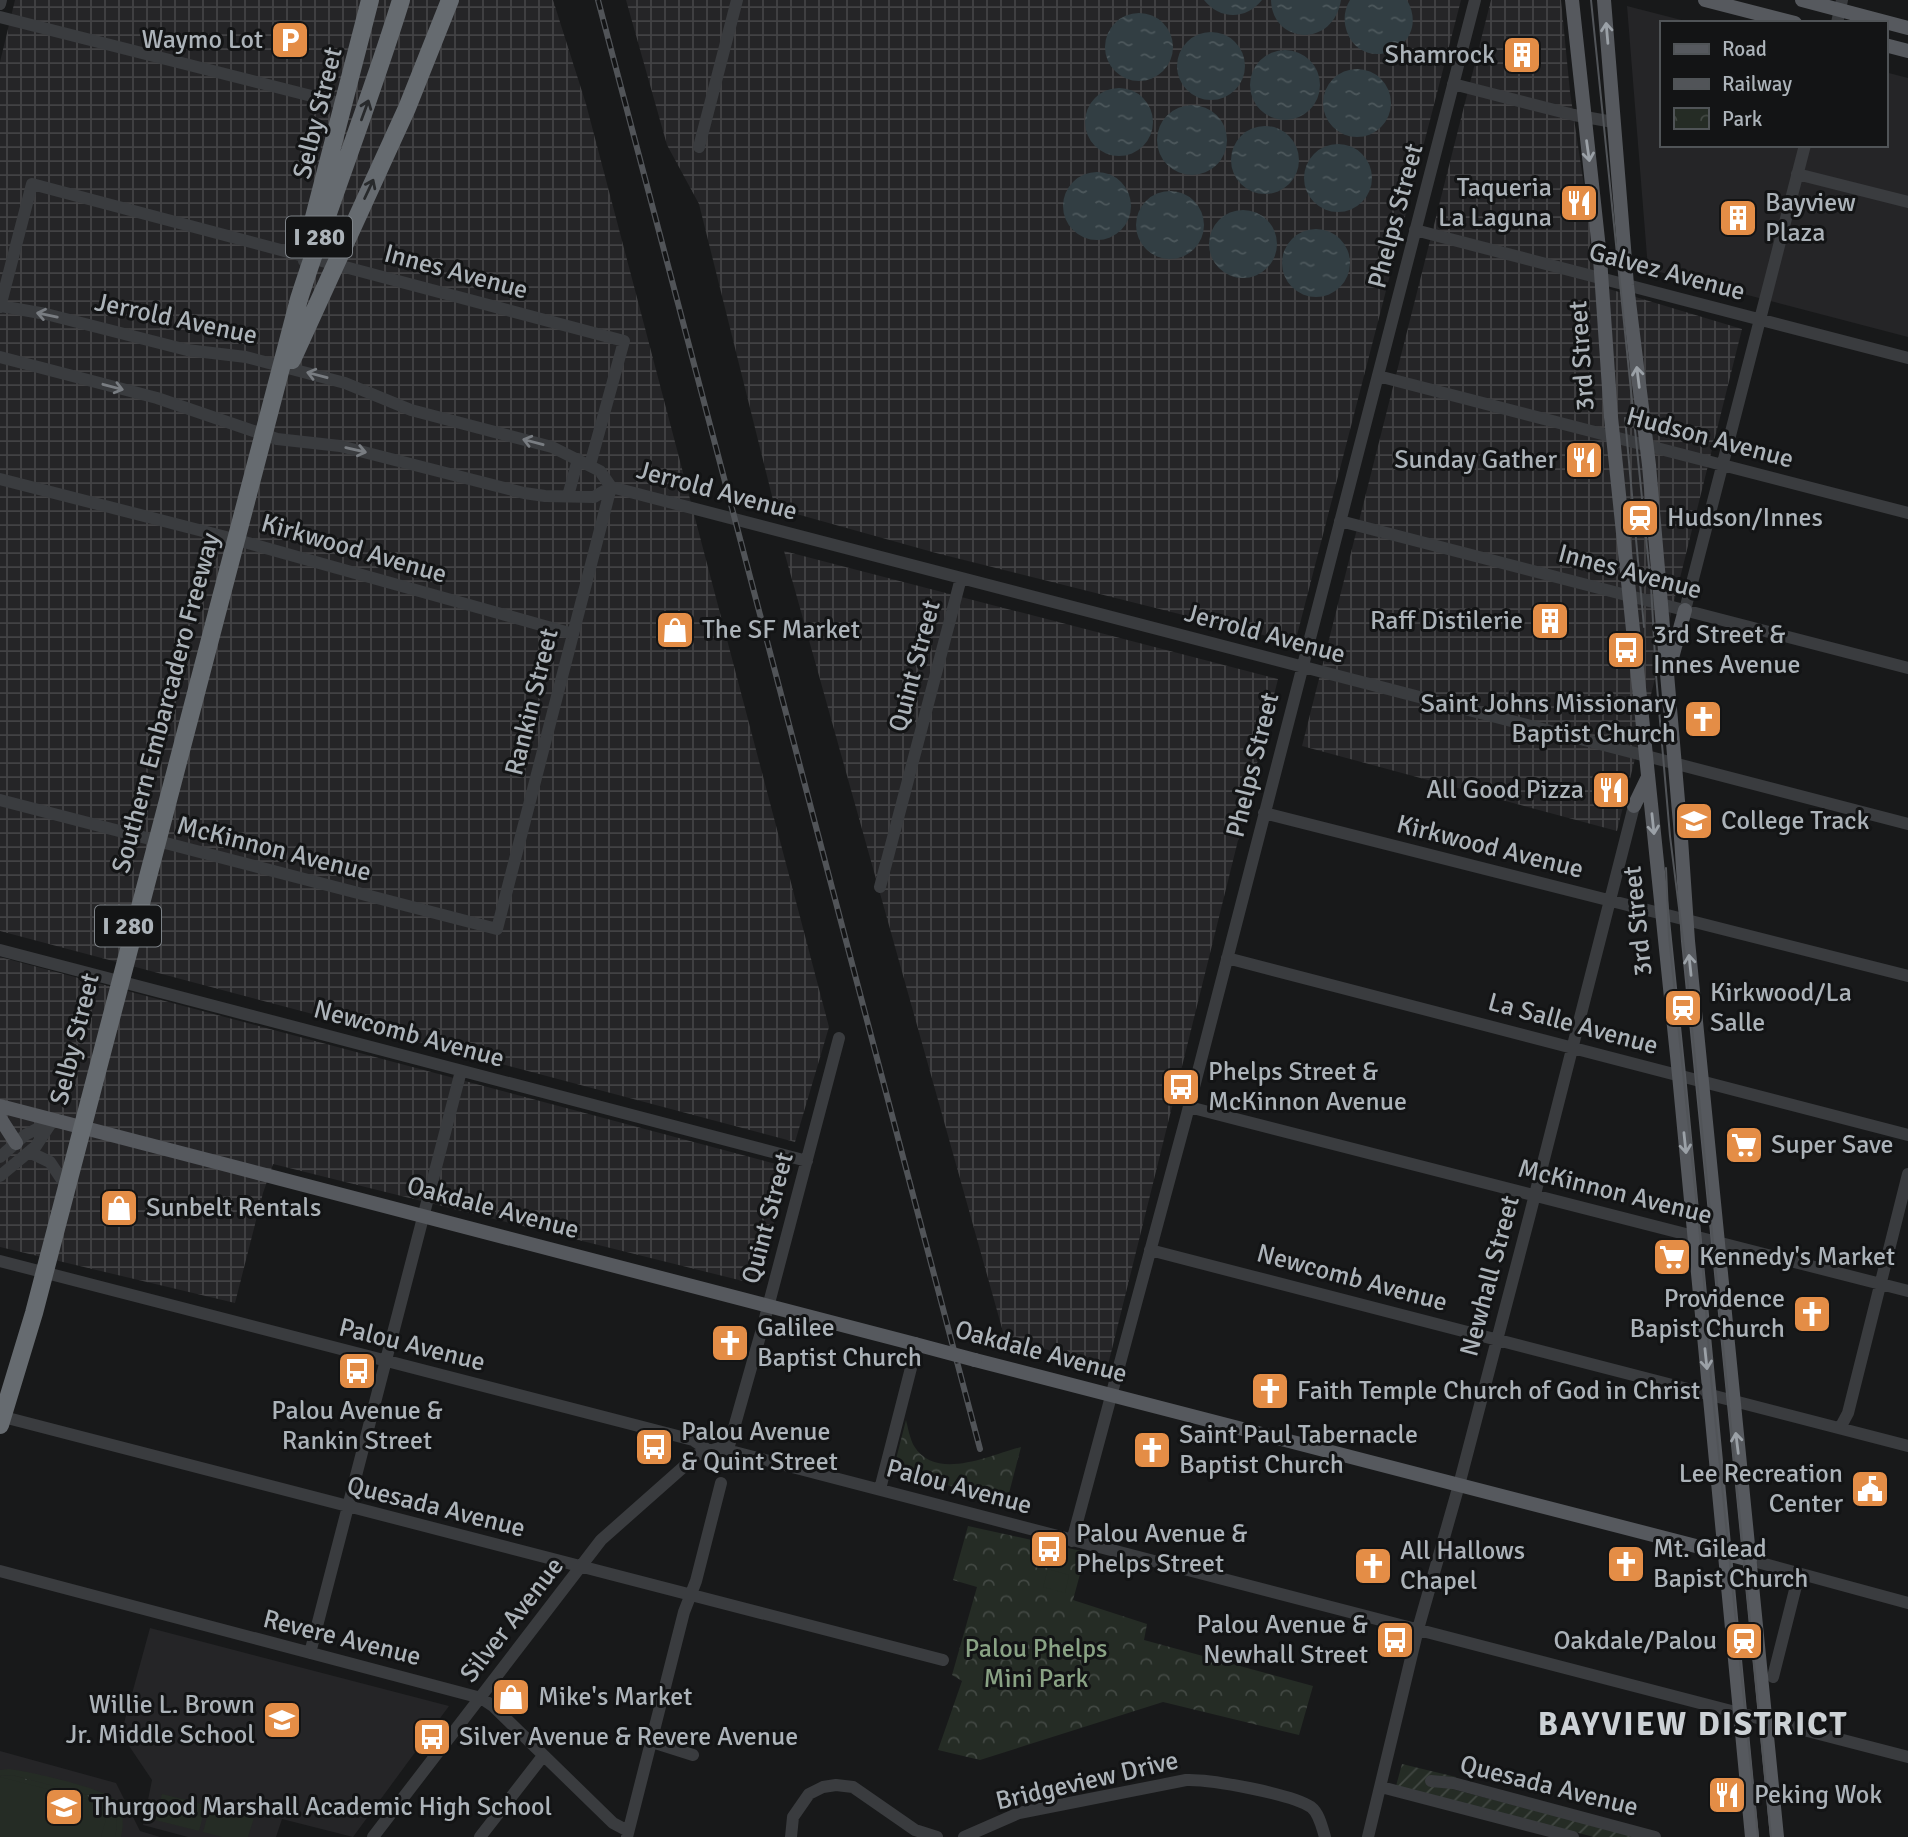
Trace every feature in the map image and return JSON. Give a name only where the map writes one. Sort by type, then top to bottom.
[{"type":"highway","name":"Southern Embarcadero Freeway","points":[[0,1399],[45,1242],[370,0]]},
{"type":"highway","name":"Southern Embarcadero Freeway","points":[[0,1425],[34,1313],[299,299],[401,0]]},
{"type":"highway","points":[[251,479],[290,364],[407,108],[450,0]]},
{"type":"main road","name":"3rd Street","points":[[1572,0],[1583,117],[1593,185],[1614,437],[1679,1075],[1752,1837]]},
{"type":"main road","name":"3rd Street","points":[[1604,0],[1627,285],[1661,604],[1717,1242],[1777,1837]]},
{"type":"main road","points":[[1705,0],[1787,21]]},
{"type":"main road","points":[[1802,0],[1880,21]]},
{"type":"main road","points":[[1887,23],[1908,28]]},
{"type":"main road","points":[[1887,46],[1908,51]]},
{"type":"main road","points":[[1666,681],[1685,610]]},
{"type":"main road","points":[[1634,806],[1648,778]]},
{"type":"main road","name":"Oakdale Avenue","points":[[0,1106],[1750,1560]]},
{"type":"main road","points":[[0,1118],[16,1143]]},
{"type":"street","name":"Selby Street","points":[[235,521],[370,0]]},
{"type":"street","points":[[699,147],[737,0]]},
{"type":"street","name":"Phelps Street","points":[[1072,1541],[1189,1107],[1475,0]]},
{"type":"street","points":[[0,17],[343,104]]},
{"type":"street","points":[[1453,84],[1613,122]]},
{"type":"street","points":[[1685,610],[1804,147]]},
{"type":"street","points":[[1797,174],[1908,202]]},
{"type":"street","name":"Innes Avenue","points":[[0,306],[32,184],[450,293],[624,341],[584,462]]},
{"type":"street","name":"Galvez Avenue","points":[[1415,230],[1908,358]]},
{"type":"street","name":"Jerrold Avenue","points":[[0,306],[58,317],[187,350],[246,357],[345,383],[411,410],[552,447],[600,471],[611,487],[1908,824]]},
{"type":"street","name":"Jerrold Avenue","points":[[0,357],[157,398],[257,433],[293,442],[340,446],[524,493],[594,496],[611,487]]},
{"type":"street","name":"Hudson Avenue","points":[[1378,376],[1908,513]]},
{"type":"street","points":[[568,496],[584,462]]},
{"type":"street","name":"Kirkwood Avenue","points":[[0,479],[230,538],[573,634]]},
{"type":"street","name":"Rankin Street","points":[[497,929],[611,487]]},
{"type":"street","name":"Innes Avenue","points":[[1340,521],[1908,668]]},
{"type":"street","name":"Selby Street","points":[[0,1414],[226,556]]},
{"type":"street","name":"Quint Street","points":[[880,887],[961,578]]},
{"type":"street","name":"McKinnon Avenue","points":[[0,800],[149,841],[497,929]]},
{"type":"street","name":"Newhall Street","points":[[1368,1837],[1418,1629],[1459,1486],[1634,806]]},
{"type":"street","name":"Kirkwood Avenue","points":[[1264,813],[1908,976]]},
{"type":"street","name":"Newcomb Avenue","points":[[0,950],[807,1161]]},
{"type":"street","name":"La Salle Avenue","points":[[1227,958],[1908,1135]]},
{"type":"street","name":"Quint Street","points":[[729,1449],[839,1038]]},
{"type":"street","points":[[310,1653],[461,1072]]},
{"type":"street","name":"McKinnon Avenue","points":[[1189,1107],[1908,1290]]},
{"type":"street","points":[[0,1157],[25,1135],[53,1120]]},
{"type":"street","points":[[0,1176],[36,1146],[53,1120]]},
{"type":"street","points":[[29,1152],[50,1162],[62,1180]]},
{"type":"street","points":[[1840,1428],[1848,1413],[1908,1174]]},
{"type":"street","name":"Newcomb Avenue","points":[[1150,1250],[1908,1446]]},
{"type":"street","name":"Palou Avenue","points":[[0,1261],[693,1440],[708,1450],[729,1449],[1072,1541],[1908,1757]]},
{"type":"street","points":[[880,1489],[915,1344]]},
{"type":"street","name":"Quesada Avenue","points":[[0,1414],[348,1508],[943,1660]]},
{"type":"street","name":"Silver Avenue","points":[[373,1837],[601,1540],[690,1461],[708,1450]]},
{"type":"street","points":[[627,1834],[684,1612],[721,1483]]},
{"type":"street","name":"Oakdale Avenue","points":[[1750,1560],[1908,1603]]},
{"type":"street","name":"Revere Avenue","points":[[0,1571],[481,1698],[627,1834]]},
{"type":"street","points":[[1773,1677],[1799,1574]]},
{"type":"street","points":[[652,1742],[693,1755]]},
{"type":"street","points":[[480,1837],[543,1755]]},
{"type":"street","name":"Bridgeview Drive","points":[[964,1837],[1019,1813],[1186,1780],[1203,1779],[1295,1800],[1312,1808],[1321,1822],[1325,1837]]},
{"type":"street","name":"Quesada Avenue","points":[[1431,1782],[1453,1783],[1655,1837]]},
{"type":"street","points":[[791,1837],[793,1817],[808,1794],[836,1785],[853,1787],[915,1830],[937,1837]]},
{"type":"street","name":"Quesada Avenue","points":[[1381,1787],[1573,1837]]},
{"type":"shaded area","points":[[15,0],[553,0],[586,104],[829,1027],[795,1142],[0,931],[0,62]]},
{"type":"shaded area","points":[[626,0],[1461,0],[1295,643],[936,553],[775,508],[699,204],[667,145]]},
{"type":"shaded area","points":[[1491,0],[1561,0],[1570,92],[1599,286],[1742,329],[1617,831],[1302,746]]},
{"type":"shaded area","points":[[1627,6],[1685,21],[1660,21],[1660,147],[1887,147],[1887,73],[1908,78],[1908,337],[1648,269]]},
{"type":"shaded area","points":[[784,551],[1278,679],[1108,1365],[1005,1339]]},
{"type":"shaded area","points":[[0,957],[787,1167],[759,1285],[273,1164],[235,1303],[0,1247]]},
{"type":"shaded area","name":"Willie L. Brown Jr. Middle School","points":[[150,1628],[449,1706],[353,1837],[282,1819],[276,1837],[188,1837],[143,1825],[152,1780],[121,1734]]},
{"type":"shaded area","name":"Thurgood Marshall Academic High School","points":[[0,1751],[116,1783],[140,1831],[160,1837],[0,1837]]},
{"type":"green space","points":[[906,1420],[914,1446],[924,1457],[936,1462],[964,1463],[1021,1447],[1007,1501],[893,1471]]},
{"type":"green space","name":"Palou Phelps Mini Park","points":[[968,1526],[1086,1552],[1073,1600],[1147,1624],[1144,1640],[1313,1686],[1299,1735],[1163,1702],[980,1760],[938,1750],[962,1681],[952,1675],[977,1587],[953,1580]]},
{"type":"green space","points":[[1048,1569],[1069,1575],[1065,1593],[1043,1587]]},
{"type":"green space","points":[[1402,1764],[1456,1777],[1452,1789],[1637,1837],[1594,1837],[1396,1786]]},
{"type":"green space","points":[[9,1769],[65,1781],[108,1795],[115,1800],[122,1813],[121,1837],[115,1837],[116,1815],[103,1799],[12,1775],[0,1776],[0,1770]]},
{"type":"green space","points":[[12,1775],[103,1799],[112,1807],[116,1815],[115,1837],[101,1837],[109,1805],[0,1778]]},
{"type":"green space","points":[[0,1777],[110,1805],[101,1837],[0,1837]]},
{"type":"green space","points":[[162,1794],[206,1805],[199,1831],[155,1820]]},
{"type":"green space","points":[[210,1806],[254,1818],[248,1837],[222,1837],[203,1832]]},
{"type":"water","points":[[1204,0],[1262,0],[1256,7],[1233,15],[1210,7]]},
{"type":"water","points":[[1271,0],[1341,0],[1336,16],[1327,27],[1316,33],[1303,35],[1291,32],[1281,25],[1274,15]]},
{"type":"water","points":[[1350,0],[1407,0],[1413,16],[1411,31],[1404,42],[1393,50],[1380,54],[1367,52],[1356,45],[1347,32],[1345,12]]},
{"type":"water","points":[[1132,13],[1146,13],[1158,18],[1168,28],[1173,47],[1168,66],[1158,76],[1146,81],[1132,81],[1120,76],[1110,66],[1105,54],[1105,40],[1110,28],[1120,18]]},
{"type":"water","points":[[1204,32],[1218,32],[1230,37],[1240,47],[1245,66],[1240,85],[1230,95],[1218,100],[1204,100],[1192,95],[1182,85],[1177,73],[1177,59],[1182,47],[1192,37]]},
{"type":"water","points":[[1285,50],[1304,56],[1314,66],[1320,85],[1314,104],[1304,114],[1285,120],[1266,114],[1256,104],[1250,85],[1256,66],[1266,56]]},
{"type":"water","points":[[1350,69],[1364,69],[1376,74],[1386,84],[1391,103],[1386,122],[1376,132],[1364,137],[1350,137],[1338,132],[1328,122],[1323,110],[1323,96],[1328,84],[1338,74]]},
{"type":"water","points":[[1112,88],[1126,88],[1138,93],[1148,103],[1153,122],[1148,141],[1138,151],[1126,156],[1112,156],[1100,151],[1090,141],[1085,129],[1085,115],[1090,103],[1100,93]]},
{"type":"water","points":[[1192,105],[1211,111],[1221,121],[1227,140],[1221,159],[1211,169],[1192,175],[1173,169],[1163,159],[1157,140],[1163,121],[1173,111]]},
{"type":"water","points":[[1258,126],[1272,126],[1284,131],[1294,141],[1299,160],[1294,179],[1284,189],[1272,194],[1258,194],[1246,189],[1236,179],[1231,167],[1231,153],[1236,141],[1246,131]]},
{"type":"water","points":[[1331,144],[1345,144],[1357,149],[1367,159],[1372,178],[1367,197],[1357,207],[1345,212],[1331,212],[1319,207],[1309,197],[1304,185],[1304,171],[1309,159],[1319,149]]},
{"type":"water","points":[[1090,172],[1104,172],[1116,177],[1126,187],[1131,206],[1126,225],[1116,235],[1104,240],[1090,240],[1078,235],[1068,225],[1063,213],[1063,199],[1068,187],[1078,177]]},
{"type":"water","points":[[1163,191],[1177,191],[1189,196],[1199,206],[1204,225],[1199,244],[1189,254],[1177,259],[1163,259],[1151,254],[1141,244],[1136,232],[1136,218],[1141,206],[1151,196]]},
{"type":"water","points":[[1236,210],[1250,210],[1262,215],[1272,225],[1277,244],[1272,263],[1262,273],[1250,278],[1236,278],[1224,273],[1214,263],[1209,251],[1209,237],[1214,225],[1224,215]]},
{"type":"water","points":[[1309,229],[1323,229],[1335,234],[1345,244],[1350,263],[1345,282],[1335,292],[1323,297],[1309,297],[1297,292],[1287,282],[1282,270],[1282,256],[1287,244],[1297,234]]},
{"type":"tram line","points":[[1591,0],[1651,586],[1670,836],[1685,956],[1771,1837]]},
{"type":"tram line","points":[[1625,418],[1644,627]]},
{"type":"tram line","points":[[1666,868],[1669,936],[1758,1837]]},
{"type":"railway","points":[[598,0],[980,1449]]},
{"type":"place","name":"Waymo Lot","points":[[290,40]]},
{"type":"place","name":"Shamrock","points":[[1522,55]]},
{"type":"place","name":"Taqueria La Laguna","points":[[1579,203]]},
{"type":"place","name":"Bayview Plaza","points":[[1738,218]]},
{"type":"place","name":"Sunday Gather","points":[[1584,460]]},
{"type":"place","name":"Hudson/Innes","points":[[1640,518]]},
{"type":"place","name":"Raff Distilerie","points":[[1550,621]]},
{"type":"place","name":"The SF Market","points":[[675,630]]},
{"type":"place","name":"3rd Street & Innes Avenue","points":[[1626,650]]},
{"type":"place","name":"Saint Johns Missionary Baptist Church","points":[[1703,719]]},
{"type":"place","name":"All Good Pizza","points":[[1611,790]]},
{"type":"place","name":"College Track","points":[[1694,821]]},
{"type":"place","name":"Kirkwood/La Salle","points":[[1683,1008]]},
{"type":"place","name":"Phelps Street & McKinnon Avenue","points":[[1181,1087]]},
{"type":"place","name":"Super Save","points":[[1744,1145]]},
{"type":"place","name":"Sunbelt Rentals","points":[[119,1208]]},
{"type":"place","name":"Kennedy's Market","points":[[1672,1257]]},
{"type":"place","name":"Providence Bapist Church","points":[[1812,1314]]},
{"type":"place","name":"Galilee Baptist Church","points":[[730,1343]]},
{"type":"place","name":"Palou Avenue & Rankin Street","points":[[357,1371]]},
{"type":"place","name":"Faith Temple Church of God in Christ","points":[[1270,1391]]},
{"type":"place","name":"Palou Avenue & Quint Street","points":[[654,1447]]},
{"type":"place","name":"Saint Paul Tabernacle Baptist Church","points":[[1152,1450]]},
{"type":"place","name":"Lee Recreation Center","points":[[1870,1489]]},
{"type":"place","name":"Palou Avenue & Phelps Street","points":[[1049,1549]]},
{"type":"place","name":"Mt. Gilead Bapist Church","points":[[1626,1564]]},
{"type":"place","name":"All Hallows Chapel","points":[[1373,1566]]},
{"type":"place","name":"Palou Avenue & Newhall Street","points":[[1395,1640]]},
{"type":"place","name":"Oakdale/Palou","points":[[1744,1641]]},
{"type":"place","name":"Mike's Market","points":[[511,1697]]},
{"type":"place","name":"Willie L. Brown Jr. Middle School","points":[[282,1720]]},
{"type":"place","name":"Silver Avenue & Revere Avenue","points":[[432,1737]]},
{"type":"place","name":"Peking Wok","points":[[1727,1795]]},
{"type":"place","name":"Thurgood Marshall Academic High School","points":[[64,1807]]},
{"type":"district","name":"BAYVIEW DISTRICT","points":[[1693,1724]]}]
